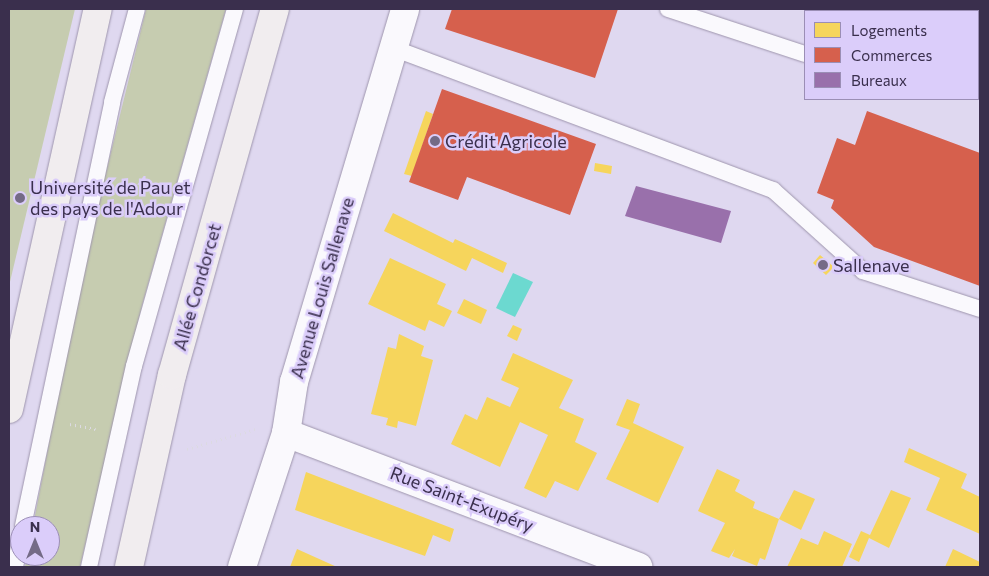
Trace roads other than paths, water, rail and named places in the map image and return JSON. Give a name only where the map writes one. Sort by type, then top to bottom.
[{"type":"main road","points":[[9,409],[98,9]]},
{"type":"main road","name":"Allée Condorcet","points":[[129,567],[172,375],[275,9]]},
{"type":"street","name":"Avenue Louis Sallenave","points":[[242,567],[286,432],[294,382],[405,9]]},
{"type":"street","name":"Rue Saint-Exupéry","points":[[286,432],[638,567]]},
{"type":"lane","points":[[25,516],[112,102],[137,9]]},
{"type":"lane","points":[[89,567],[134,366],[235,9]]},
{"type":"lane","points":[[668,9],[804,54]]},
{"type":"lane","points":[[393,48],[773,190],[863,271],[980,309]]},
{"type":"place","name":"Crédit Agricole","points":[[435,141]]},
{"type":"place","name":"Université de Pau et des pays de l'Adour","points":[[20,198]]},
{"type":"place","name":"Sallenave","points":[[823,265]]}]
